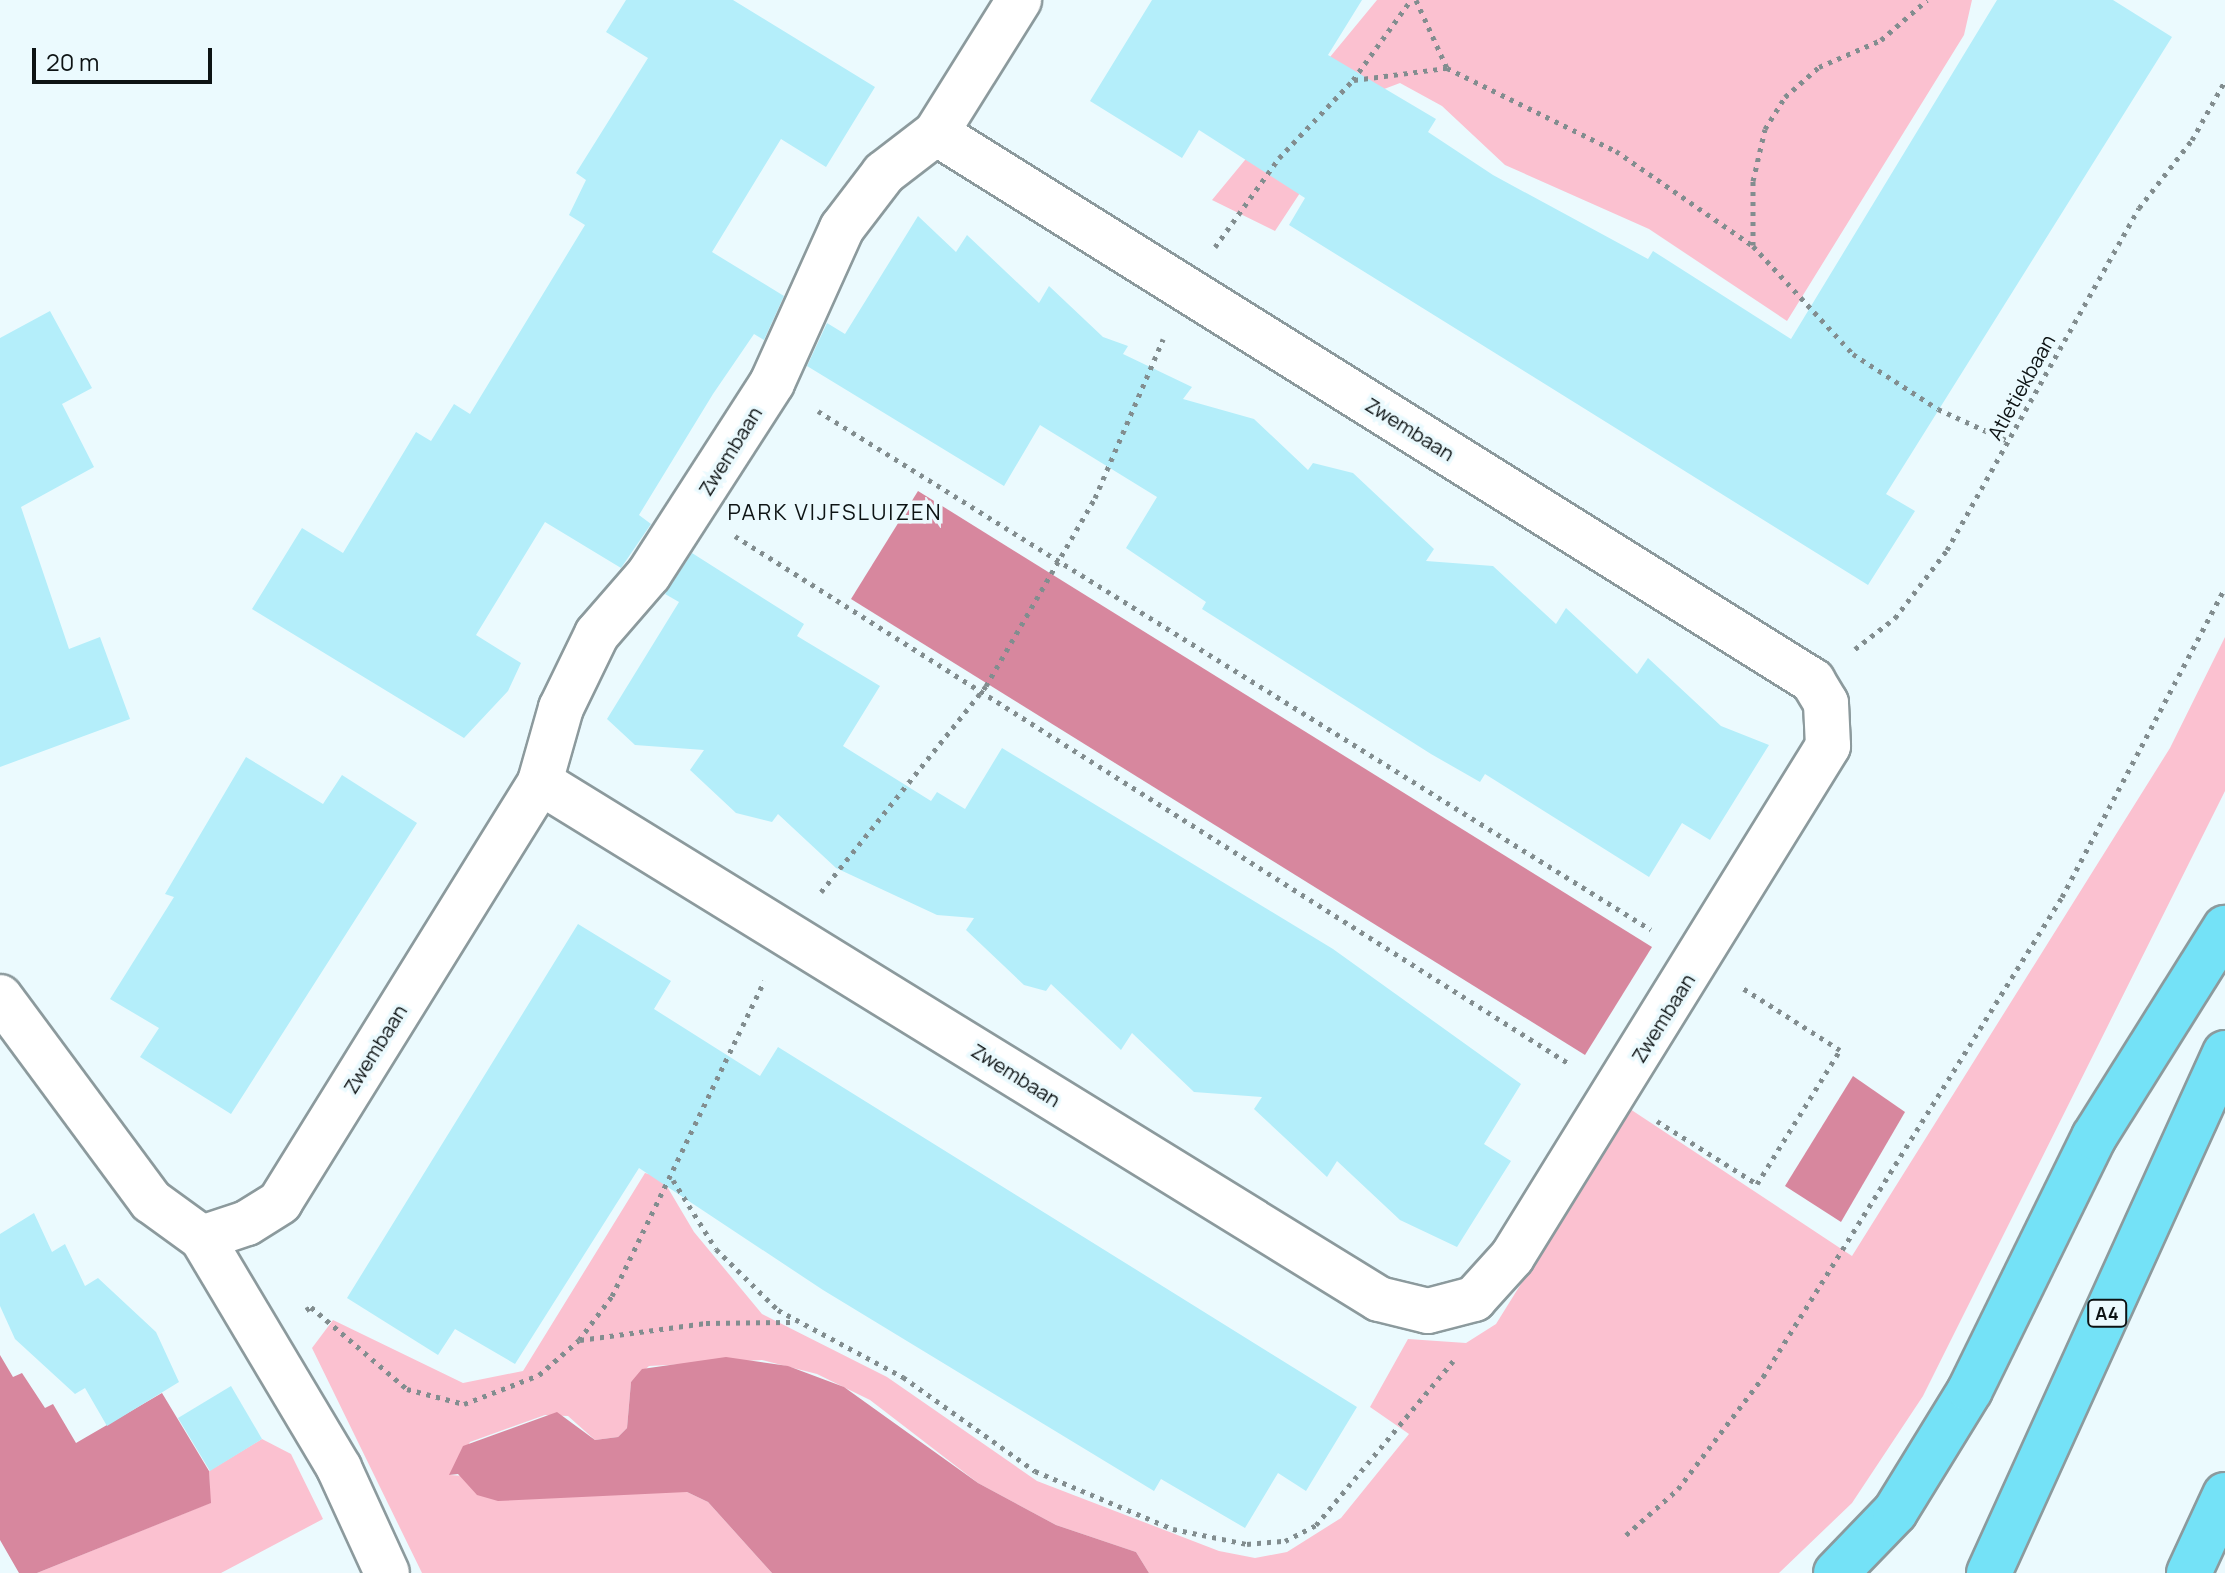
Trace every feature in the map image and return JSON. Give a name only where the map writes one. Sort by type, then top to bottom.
[{"type":"highway","points":[[1836,1573],[1895,1512],[1970,1390],[2094,1137],[2225,928]]},
{"type":"highway","name":"A4","points":[[1989,1573],[2225,1053]]},
{"type":"highway","points":[[2189,1573],[2225,1495]]},
{"type":"street","name":"Zwembaan","points":[[202,1238],[247,1223],[280,1202],[540,782],[561,708],[597,634],[693,510],[772,383],[842,228],[884,173],[936,133],[1019,0]]},
{"type":"street","name":"Zwembaan","points":[[540,782],[1379,1299],[1428,1311],[1474,1299],[1512,1257],[1700,960],[1828,746],[1826,703],[1813,681],[936,133]]},
{"type":"street","points":[[0,997],[151,1201],[202,1238],[339,1468],[387,1573]]},
{"type":"path","points":[[1416,0],[1447,68]]},
{"type":"path","points":[[1753,246],[1753,181],[1765,129],[1785,97],[1819,67],[1881,40],[1927,0]]},
{"type":"path","points":[[1353,80],[1447,68],[1616,151],[1753,246],[1853,354],[1938,409],[2010,442]]},
{"type":"path","name":"Atletiekbaan","points":[[1813,681],[1895,618],[1947,550],[2139,208],[2192,140],[2225,81]]},
{"type":"path","points":[[693,510],[984,689],[1757,1184],[1840,1050],[772,383]]},
{"type":"path","points":[[260,1336],[311,1307],[407,1389],[464,1404],[539,1375],[579,1340],[612,1296],[672,1179],[766,976],[791,937],[984,689],[1055,570]]},
{"type":"path","points":[[1626,1535],[1678,1489],[1763,1377],[2062,897],[2225,588]]},
{"type":"path","points":[[672,1179],[716,1249],[795,1322],[903,1377],[1035,1471],[1173,1529],[1247,1544],[1285,1541],[1316,1525],[1449,1374],[1474,1299]]},
{"type":"path","points":[[579,1340],[706,1323],[795,1322]]},
{"type":"shaded area","points":[[1377,0],[1972,0],[1964,35],[1787,321],[1649,229],[1505,165],[1442,106],[1400,83],[1363,97],[1275,231],[1212,200]]},
{"type":"shaded area","points":[[918,491],[1652,947],[1585,1055],[851,599]]},
{"type":"shaded area","points":[[2225,637],[2225,791],[1923,1396],[1852,1503],[1779,1573],[1149,1573],[1136,1552],[1056,1525],[978,1483],[870,1400],[817,1374],[762,1360],[649,1366],[631,1382],[627,1428],[618,1437],[595,1440],[568,1416],[545,1415],[470,1442],[450,1475],[687,1492],[708,1502],[772,1573],[422,1573],[312,1348],[333,1320],[463,1383],[523,1371],[645,1173],[662,1178],[694,1232],[762,1314],[887,1377],[1037,1481],[1219,1551],[1255,1558],[1287,1552],[1341,1518],[1409,1434],[1370,1407],[1408,1339],[1466,1343],[1496,1324],[1630,1109],[1852,1256],[2170,748]]},
{"type":"shaded area","points":[[1853,1076],[1905,1112],[1841,1222],[1785,1186]]},
{"type":"shaded area","points":[[0,1355],[13,1377],[22,1373],[45,1408],[53,1404],[76,1443],[162,1393],[209,1471],[211,1503],[37,1573],[19,1573],[0,1540]]},
{"type":"shaded area","points":[[726,1357],[788,1366],[844,1387],[978,1483],[1056,1525],[1136,1552],[1149,1573],[772,1573],[708,1502],[687,1492],[498,1501],[477,1495],[458,1474],[449,1475],[463,1446],[557,1412],[595,1440],[618,1437],[627,1428],[631,1382],[642,1369]]},
{"type":"shaded area","points":[[262,1439],[291,1454],[323,1519],[221,1573],[37,1573],[210,1503],[209,1471]]},
{"type":"building","points":[[626,0],[733,0],[875,87],[826,167],[781,139],[712,252],[784,296],[764,340],[754,334],[713,394],[639,515],[651,524],[621,568],[545,522],[476,635],[521,663],[508,691],[464,738],[252,609],[302,528],[343,553],[416,432],[431,441],[454,404],[470,414],[585,225],[569,215],[586,180],[576,173],[648,58],[606,32]]},
{"type":"building","points":[[1152,0],[1362,0],[1328,55],[1436,119],[1428,132],[1493,175],[1648,259],[1653,251],[1791,339],[1997,0],[2113,0],[2172,37],[1886,494],[1915,511],[1868,585],[1289,225],[1305,198],[1199,130],[1182,158],[1090,101]]},
{"type":"building","points":[[918,216],[956,252],[967,235],[1039,303],[1049,286],[1103,337],[1128,346],[1123,354],[1192,387],[1183,399],[1254,419],[1308,470],[1313,463],[1353,473],[1434,549],[1426,561],[1493,566],[1556,624],[1566,608],[1637,674],[1648,658],[1721,726],[1769,745],[1710,840],[1682,823],[1649,877],[1485,774],[1480,782],[1431,754],[1202,609],[1206,602],[1126,548],[1157,497],[1040,425],[1004,486],[807,366],[827,323],[845,334]]},
{"type":"building","points":[[50,311],[92,388],[62,404],[94,467],[21,507],[69,649],[100,637],[130,719],[0,767],[0,338]]},
{"type":"building","points":[[692,553],[804,624],[797,636],[880,686],[843,746],[931,801],[937,792],[965,809],[1002,748],[1333,949],[1521,1084],[1484,1144],[1511,1161],[1457,1247],[1400,1220],[1337,1161],[1327,1177],[1254,1109],[1262,1097],[1194,1092],[1132,1033],[1121,1050],[1051,984],[1046,991],[1024,985],[966,930],[974,918],[937,915],[836,868],[778,814],[772,822],[736,813],[690,770],[704,750],[635,745],[607,719],[679,602],[665,594]]},
{"type":"building","points":[[246,757],[323,804],[342,775],[417,823],[231,1114],[140,1057],[159,1028],[110,999],[174,897],[165,894]]},
{"type":"building","points":[[578,924],[671,981],[654,1009],[760,1076],[778,1047],[1357,1407],[1306,1491],[1278,1473],[1245,1528],[1161,1479],[1154,1491],[823,1290],[639,1168],[515,1364],[455,1329],[438,1355],[347,1298]]},
{"type":"building","points":[[34,1213],[52,1252],[65,1244],[85,1286],[98,1278],[156,1332],[179,1382],[107,1426],[85,1388],[75,1394],[15,1339],[0,1306],[0,1234]]},
{"type":"building","points":[[231,1386],[262,1439],[210,1471],[178,1418]]},
{"type":"district","name":"PARK VIJFSLUIZEN","points":[[835,513]]}]
